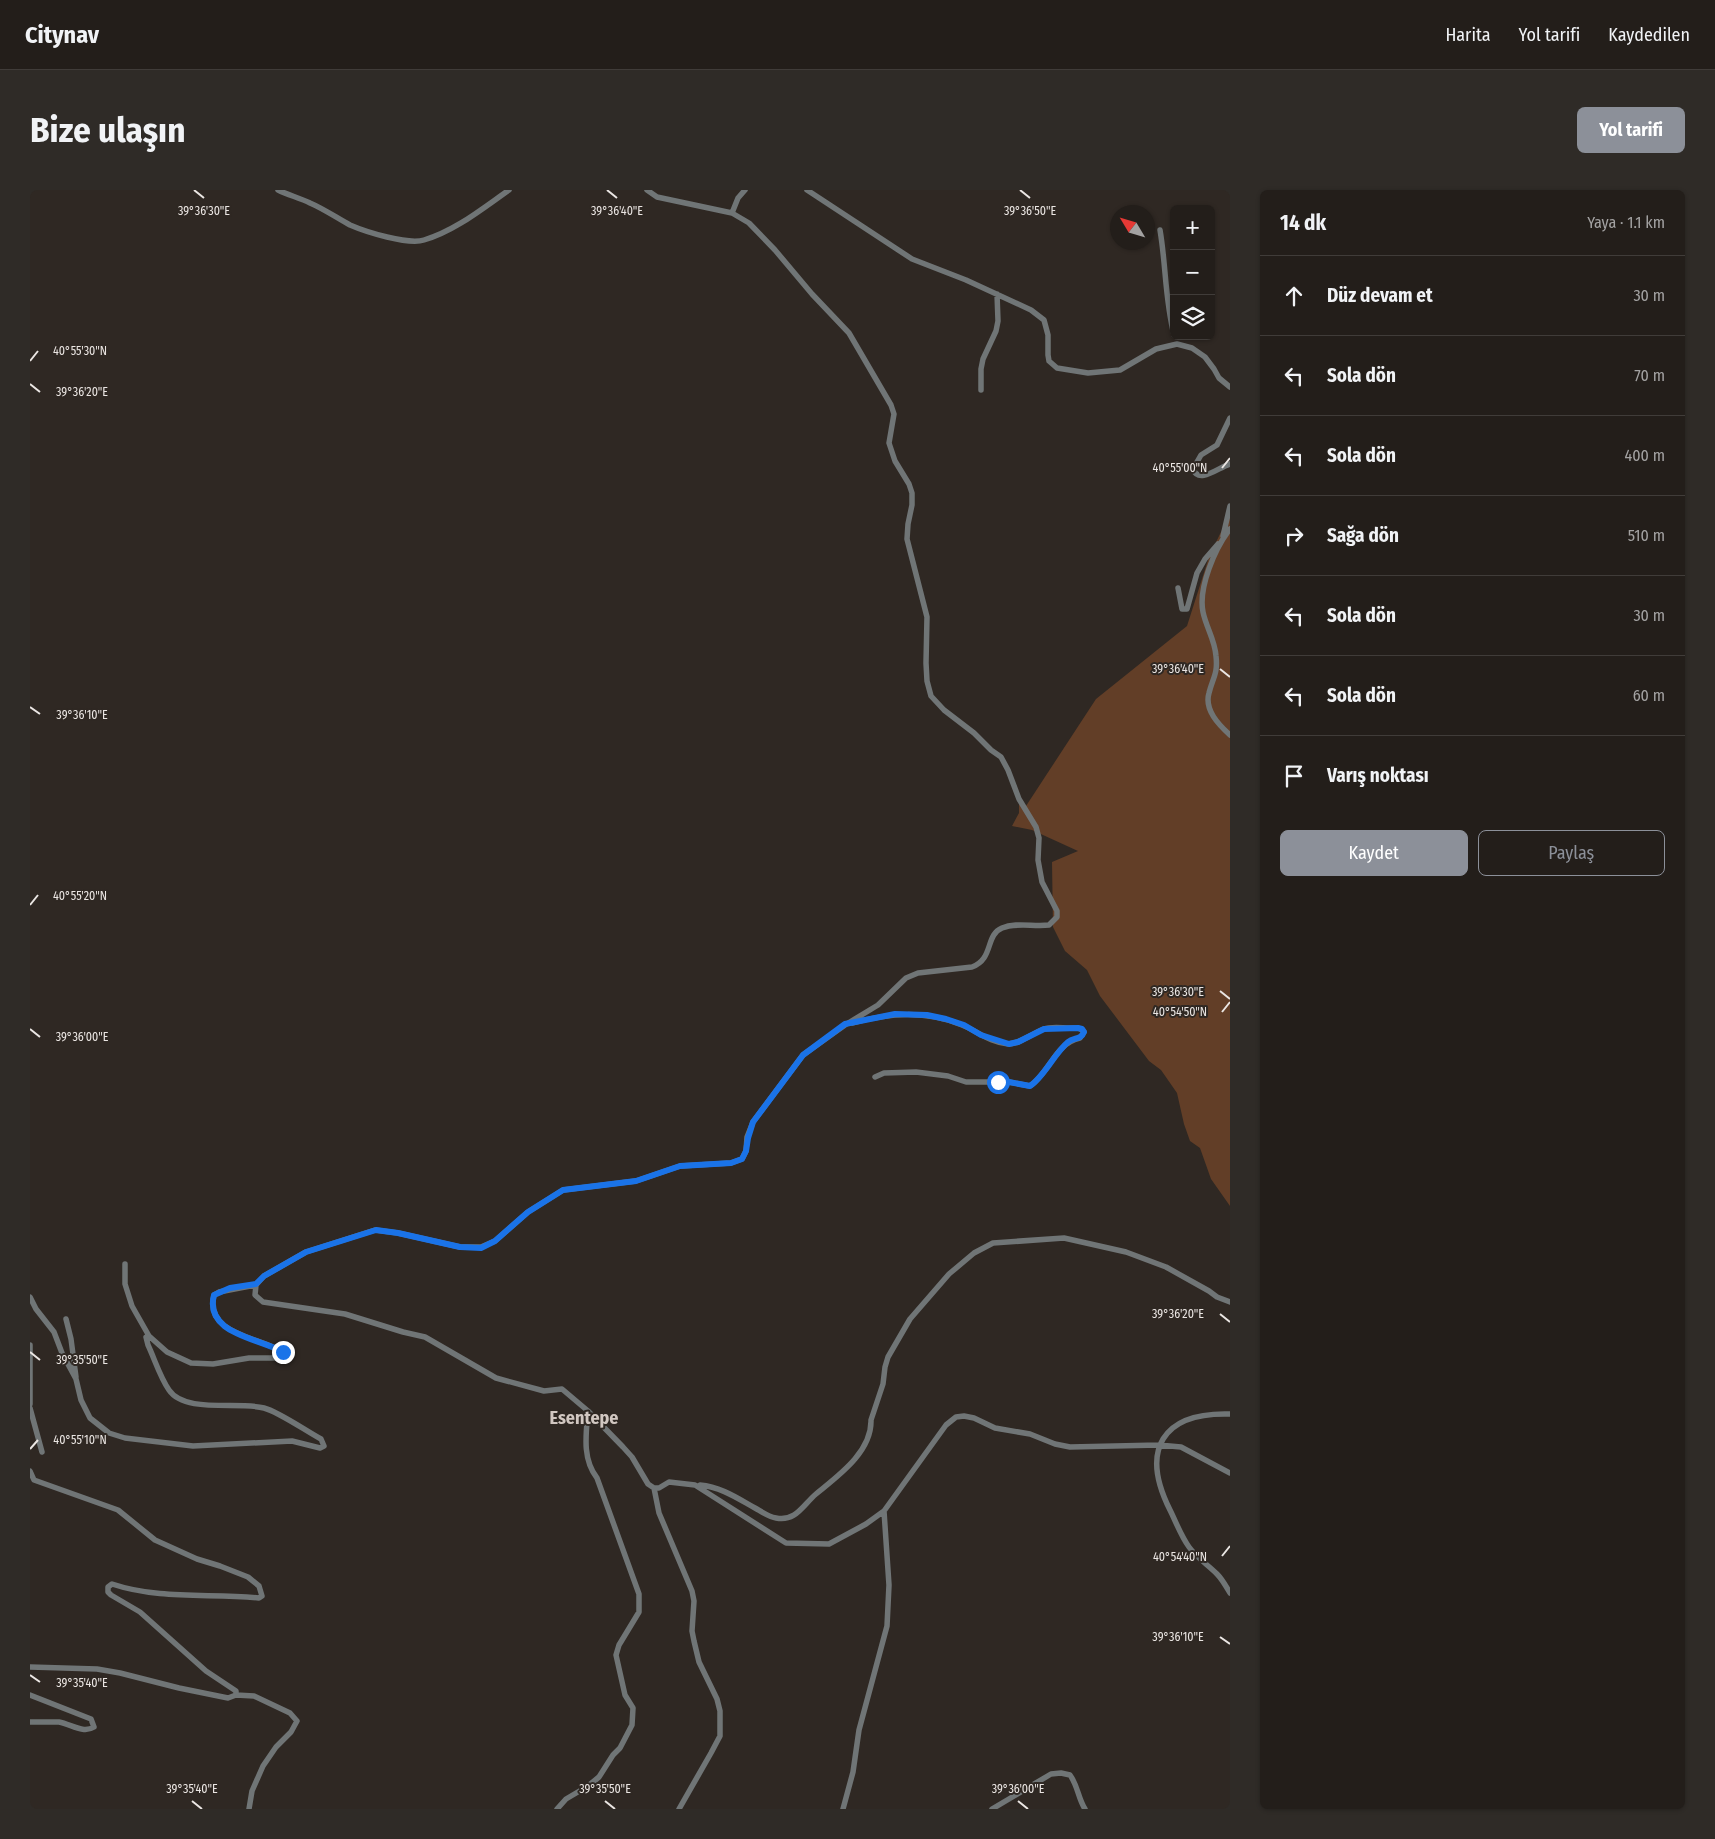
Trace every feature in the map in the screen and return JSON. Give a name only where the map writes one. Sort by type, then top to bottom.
[{"type":"street","points":[[278,190],[310,203],[352,226],[394,239],[412,242],[424,240],[459,224],[509,190]]},
{"type":"street","points":[[125,1264],[125,1284],[132,1306],[149,1336],[167,1352],[191,1363],[213,1364],[250,1358],[279,1358],[283,1355],[283,1352],[235,1332],[220,1322],[214,1314],[212,1302],[214,1295],[230,1288],[256,1284],[264,1276],[306,1252],[376,1230],[460,1247],[481,1248],[495,1241],[528,1212],[563,1190],[636,1181],[680,1166],[731,1163],[742,1159],[746,1151],[753,1122],[803,1055],[845,1024],[878,1005],[906,978],[918,973],[972,967],[979,964],[987,956],[995,933],[1000,929],[1010,925],[1049,925],[1057,917],[1057,911],[1042,882],[1038,860],[1039,838],[1036,827],[1019,799],[1001,757],[944,710],[931,696],[927,672],[927,617],[907,539],[912,493],[909,484],[895,461],[890,443],[894,414],[891,405],[849,333],[812,294],[775,250],[749,224],[732,213],[657,196],[647,190]]},
{"type":"street","points":[[732,213],[738,198],[745,190]]},
{"type":"street","points":[[807,190],[912,259],[1031,310],[1044,320],[1047,329],[1049,361],[1057,368],[1088,373],[1120,370],[1156,349],[1177,344],[1192,348],[1201,354],[1208,360],[1219,378],[1230,387]]},
{"type":"street","points":[[1160,230],[1170,318]]},
{"type":"street","points":[[981,390],[983,359],[996,331],[998,321],[997,294]]},
{"type":"street","points":[[1176,340],[1177,344]]},
{"type":"street","points":[[1230,418],[1217,445],[1201,455],[1193,469],[1199,476],[1204,476],[1230,464]]},
{"type":"street","points":[[1230,506],[1222,539],[1208,571],[1202,611],[1216,656],[1215,677],[1208,695],[1211,713],[1230,736]]},
{"type":"street","points":[[1178,588],[1182,609],[1187,609],[1197,573],[1205,559],[1230,529]]},
{"type":"street","points":[[845,1024],[895,1014],[927,1015],[964,1025],[981,1035],[1009,1044],[1018,1042],[1044,1029],[1078,1028],[1084,1032],[1080,1038],[1070,1040],[1049,1063],[1038,1081],[1030,1086],[1009,1082],[966,1082],[948,1076],[916,1072],[884,1073],[874,1077]]},
{"type":"street","points":[[256,1284],[255,1295],[263,1302],[345,1314],[425,1337],[496,1378],[544,1391],[562,1389],[588,1411],[623,1447],[632,1457],[648,1484],[654,1488],[659,1488],[669,1482],[723,1490],[776,1518],[787,1518],[797,1514],[815,1494],[844,1471],[864,1445],[872,1426],[871,1420],[888,1357],[913,1315],[949,1274],[974,1253],[993,1243],[1064,1238],[1126,1252],[1166,1267],[1217,1297],[1230,1302]]},
{"type":"street","points":[[30,1297],[36,1309],[54,1332],[62,1353],[76,1379]]},
{"type":"street","points":[[66,1319],[71,1339],[76,1379],[82,1400],[90,1418],[109,1433],[125,1438],[194,1446],[292,1441],[320,1448],[324,1446],[322,1439],[266,1409],[254,1406],[191,1403],[177,1398],[170,1391],[148,1345],[146,1337],[149,1336]]},
{"type":"street","points":[[30,1345],[30,1404]]},
{"type":"street","points":[[30,1408],[42,1452]]},
{"type":"street","points":[[557,1809],[566,1799],[592,1783],[602,1773],[628,1733],[632,1725],[633,1714],[632,1708],[625,1696],[616,1655],[618,1645],[638,1612],[639,1594],[597,1478],[593,1474],[588,1460],[586,1434],[588,1411]]},
{"type":"street","points":[[1230,1414],[1189,1419],[1171,1428],[1159,1444],[1156,1461],[1157,1476],[1163,1496],[1189,1547],[1218,1574],[1230,1593]]},
{"type":"street","points":[[695,1485],[786,1543],[830,1544],[866,1524],[884,1511],[946,1425],[956,1417],[964,1416],[974,1418],[995,1428],[1030,1434],[1055,1444],[1070,1447],[1159,1444],[1181,1447],[1230,1473]]},
{"type":"street","points":[[30,1471],[34,1480],[118,1510],[155,1540],[196,1559],[220,1566],[248,1578],[259,1586],[262,1596],[259,1598],[230,1595],[188,1596],[149,1593],[112,1584],[108,1587],[108,1592],[111,1595],[140,1612],[206,1671],[236,1691],[236,1695]]},
{"type":"street","points":[[654,1488],[659,1513],[692,1591],[694,1601],[692,1631],[696,1651],[699,1662],[716,1694],[720,1711],[720,1736],[679,1809]]},
{"type":"street","points":[[843,1809],[854,1772],[860,1730],[887,1626],[889,1585],[884,1511]]},
{"type":"street","points":[[30,1667],[97,1669],[228,1698],[236,1695],[254,1696],[290,1713],[297,1721],[291,1732],[263,1766],[252,1791],[249,1809]]},
{"type":"street","points":[[30,1696],[91,1719],[94,1727],[90,1730],[61,1722],[30,1722]]},
{"type":"street","points":[[992,1809],[1052,1774],[1062,1773],[1070,1775],[1076,1783],[1081,1803],[1085,1809]]},
{"type":"shaded area","points":[[1230,513],[1230,1206],[1211,1179],[1200,1148],[1190,1141],[1177,1093],[1161,1070],[1149,1061],[1100,996],[1087,970],[1065,951],[1053,927],[1052,862],[1078,851],[1032,830],[1012,826],[1019,813],[1019,804],[1026,806],[1096,699],[1187,626],[1209,557]]},
{"type":"district","name":"Esentepe","points":[[584,1418]]},
{"type":"route","points":[[283,1352],[235,1332],[220,1322],[214,1314],[212,1302],[214,1295],[230,1288],[256,1284],[264,1276],[306,1252],[376,1230],[460,1247],[481,1248],[495,1241],[528,1212],[563,1190],[636,1181],[680,1166],[731,1163],[742,1159],[746,1151],[753,1122],[767,1101],[803,1055],[845,1024],[895,1014],[927,1015],[964,1025],[981,1035],[1009,1044],[1018,1042],[1044,1029],[1054,1027],[1078,1028],[1084,1032],[1080,1038],[1070,1040],[1049,1063],[1038,1081],[1030,1086],[998,1082]]}]
